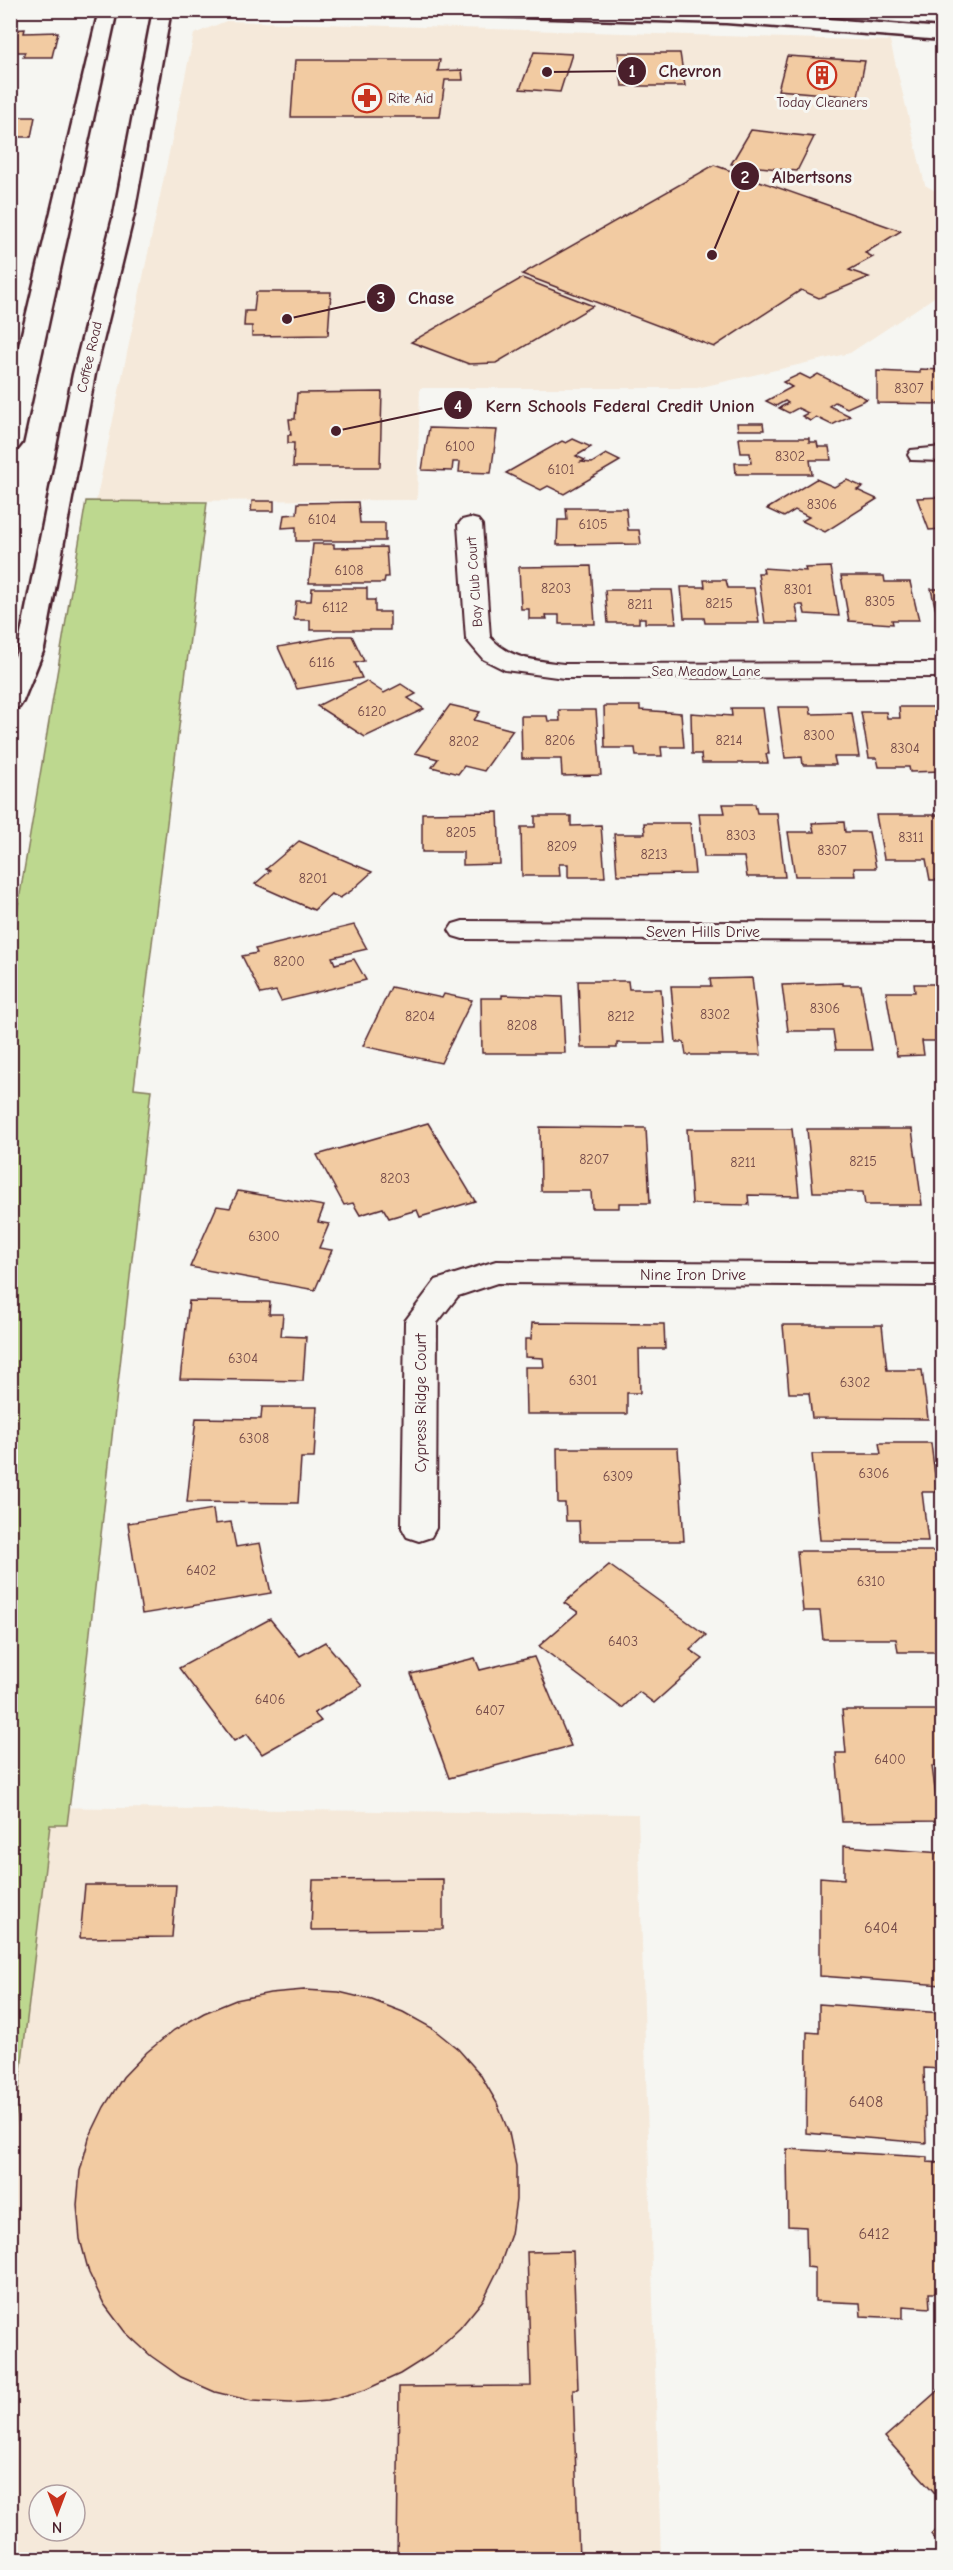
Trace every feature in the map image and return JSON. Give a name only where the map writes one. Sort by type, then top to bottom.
[{"type":"main road","points":[[10,443],[108,10]]},
{"type":"main road","name":"Coffee Road","points":[[10,701],[31,649],[84,374],[124,214],[162,10]]},
{"type":"main road","points":[[482,10],[718,13],[942,34]]},
{"type":"street","points":[[919,455],[942,454]]},
{"type":"street","name":"Bay Club Court","points":[[470,525],[478,639]]},
{"type":"street","name":"Sea Meadow Lane","points":[[478,639],[492,654],[514,665],[564,671],[942,670]]},
{"type":"street","name":"Seven Hills Drive","points":[[463,930],[942,932]]},
{"type":"street","name":"Nine Iron Drive","points":[[447,1288],[496,1272],[942,1275]]},
{"type":"street","name":"Cypress Ridge Court","points":[[419,1528],[421,1321],[447,1288]]},
{"type":"shaded area","points":[[226,21],[890,41],[925,185],[942,195],[942,292],[850,353],[697,388],[420,388],[417,500],[96,501],[194,34]]},
{"type":"shaded area","points":[[35,1807],[638,1814],[661,2559],[11,2560],[10,2047]]},
{"type":"green space","points":[[86,501],[207,502],[134,1088],[151,1090],[78,1739],[67,1825],[50,1825],[11,2154],[11,948]]},
{"type":"building","points":[[25,29],[24,33],[58,32],[52,57],[23,57],[25,52],[10,52],[10,30]]},
{"type":"building","points":[[534,52],[572,54],[560,92],[520,89]]},
{"type":"building","points":[[618,53],[680,53],[685,86],[622,86]]},
{"type":"building","name":"Today Cleaners","points":[[787,56],[865,61],[858,97],[778,90]]},
{"type":"building","name":"Rite Aid","points":[[295,60],[440,60],[438,71],[462,70],[463,80],[445,80],[440,117],[291,117]]},
{"type":"building","points":[[10,117],[35,117],[31,137],[10,137]]},
{"type":"building","points":[[751,130],[814,137],[797,171],[731,164]]},
{"type":"building","points":[[714,165],[901,231],[865,253],[873,257],[849,270],[869,277],[819,298],[801,290],[714,347],[522,274]]},
{"type":"building","points":[[522,278],[593,306],[496,363],[469,364],[411,342]]},
{"type":"building","points":[[256,292],[331,292],[328,335],[252,336],[252,326],[244,326],[245,311],[254,311]]},
{"type":"building","points":[[920,369],[940,370],[941,404],[877,403],[877,371],[920,373]]},
{"type":"building","points":[[800,374],[810,379],[818,374],[867,399],[847,408],[835,402],[829,406],[850,416],[832,425],[816,417],[810,421],[802,416],[808,413],[798,408],[789,413],[779,408],[788,403],[785,401],[776,406],[766,401],[792,387],[783,382]]},
{"type":"building","points":[[382,392],[380,467],[293,467],[294,443],[288,443],[288,435],[291,435],[289,419],[295,419],[297,393]]},
{"type":"building","points":[[737,423],[763,423],[764,430],[738,430]]},
{"type":"building","points":[[429,428],[497,430],[491,473],[459,472],[460,462],[453,462],[452,471],[422,470]]},
{"type":"building","points":[[739,438],[809,438],[809,442],[817,442],[818,447],[829,447],[831,460],[810,460],[812,474],[736,474],[735,463],[751,463],[750,453],[741,453]]},
{"type":"building","points":[[573,439],[591,447],[576,456],[585,460],[581,462],[592,463],[606,454],[620,461],[564,494],[548,486],[541,490],[506,473],[562,441],[566,443]]},
{"type":"building","points":[[816,479],[834,487],[847,480],[863,487],[857,490],[877,499],[825,532],[802,521],[809,517],[795,510],[784,517],[767,509]]},
{"type":"building","points":[[942,497],[942,529],[929,530],[917,498]]},
{"type":"building","points":[[252,501],[274,501],[274,511],[251,511]]},
{"type":"building","points":[[358,502],[360,523],[385,523],[385,541],[296,541],[296,527],[282,528],[284,515],[297,514],[298,503]]},
{"type":"building","points":[[566,508],[626,508],[628,530],[639,530],[641,544],[557,545],[558,520],[567,520]]},
{"type":"building","points":[[313,544],[334,544],[334,548],[386,547],[388,577],[385,577],[384,583],[309,583]]},
{"type":"building","points":[[591,566],[595,624],[559,624],[559,615],[546,615],[547,619],[529,619],[529,609],[521,609],[519,567]]},
{"type":"building","points":[[831,567],[839,616],[805,614],[803,605],[796,605],[799,623],[765,623],[758,573],[764,573],[763,568],[806,571],[805,568]]},
{"type":"building","points":[[841,576],[884,576],[885,582],[910,582],[919,620],[892,620],[893,624],[849,621]]},
{"type":"building","points":[[704,580],[726,580],[728,588],[754,588],[759,623],[705,623],[704,618],[684,618],[681,587],[705,587]]},
{"type":"building","points":[[312,588],[367,588],[367,600],[375,600],[375,612],[390,612],[390,630],[310,630],[310,620],[294,620],[296,601],[311,601]]},
{"type":"building","points":[[931,589],[942,589],[942,624],[939,624]]},
{"type":"building","points":[[605,590],[672,590],[676,623],[645,623],[645,618],[639,618],[639,623],[608,623]]},
{"type":"building","points":[[339,636],[352,636],[364,661],[355,663],[362,678],[297,689],[278,647]]},
{"type":"building","points":[[366,681],[384,693],[401,684],[416,694],[408,698],[424,709],[365,737],[317,706]]},
{"type":"building","points":[[450,705],[480,712],[474,720],[513,730],[484,771],[464,766],[458,774],[432,767],[438,759],[415,753]]},
{"type":"building","points":[[604,706],[640,706],[640,710],[681,713],[684,747],[661,747],[662,756],[636,756],[635,748],[605,748]]},
{"type":"building","points":[[778,707],[810,707],[811,714],[852,713],[859,757],[834,757],[836,765],[803,765],[802,757],[785,758]]},
{"type":"building","points":[[899,707],[936,707],[942,737],[942,771],[910,772],[909,767],[879,767],[877,758],[869,758],[861,712],[886,712],[887,718],[900,718]]},
{"type":"building","points":[[731,708],[763,708],[769,754],[766,754],[768,763],[702,763],[701,754],[692,754],[691,713],[732,716]]},
{"type":"building","points":[[559,710],[596,710],[601,775],[562,776],[561,759],[522,759],[521,716],[547,716],[548,721],[560,721]]},
{"type":"building","points":[[723,804],[755,804],[757,813],[777,813],[785,877],[747,877],[744,857],[704,857],[699,813],[725,813]]},
{"type":"building","points":[[498,812],[500,864],[463,865],[463,852],[422,852],[422,813]]},
{"type":"building","points":[[876,815],[942,815],[942,880],[930,880],[926,859],[884,859]]},
{"type":"building","points":[[535,816],[571,816],[571,826],[601,825],[605,877],[568,877],[568,864],[559,864],[560,876],[522,876],[521,827],[535,827]]},
{"type":"building","points":[[844,822],[845,832],[869,832],[876,868],[854,868],[855,876],[795,876],[788,832],[814,832],[812,823]]},
{"type":"building","points":[[644,823],[690,823],[695,874],[617,875],[614,834],[645,834]]},
{"type":"building","points":[[299,841],[372,872],[351,891],[340,898],[331,894],[314,910],[255,884],[270,871],[266,869]]},
{"type":"building","points":[[354,925],[367,949],[332,957],[335,964],[354,959],[366,980],[281,1001],[276,991],[261,994],[242,956],[257,953],[255,949]]},
{"type":"building","points":[[752,978],[761,1055],[686,1055],[684,1042],[676,1042],[671,986],[711,986],[710,979]]},
{"type":"building","points":[[578,981],[628,981],[629,989],[661,989],[665,1043],[617,1043],[617,1048],[581,1048]]},
{"type":"building","points":[[843,983],[843,985],[861,985],[872,1050],[836,1050],[833,1031],[788,1031],[782,985]]},
{"type":"building","points":[[914,984],[942,984],[942,1041],[922,1041],[924,1055],[897,1056],[886,992],[915,992]]},
{"type":"building","points":[[391,987],[442,998],[444,994],[472,1000],[441,1063],[363,1046]]},
{"type":"building","points":[[502,995],[562,997],[565,1053],[482,1053],[481,998],[502,998]]},
{"type":"building","points":[[428,1123],[475,1201],[420,1217],[417,1210],[389,1218],[383,1208],[360,1215],[353,1203],[344,1205],[317,1155]]},
{"type":"building","points":[[540,1127],[646,1128],[650,1203],[619,1203],[619,1208],[592,1208],[591,1191],[541,1191]]},
{"type":"building","points":[[687,1129],[792,1129],[799,1196],[748,1195],[749,1205],[692,1204]]},
{"type":"building","points":[[807,1129],[912,1129],[922,1205],[865,1205],[863,1192],[813,1192]]},
{"type":"building","points":[[238,1191],[324,1206],[318,1222],[329,1224],[319,1248],[332,1250],[315,1290],[190,1267],[217,1206],[230,1208]]},
{"type":"building","points":[[189,1301],[270,1302],[269,1314],[283,1314],[281,1336],[306,1337],[303,1381],[180,1379]]},
{"type":"building","points":[[532,1323],[664,1324],[665,1349],[639,1349],[640,1393],[627,1393],[627,1414],[526,1414],[525,1367],[544,1367],[543,1358],[525,1357],[525,1339],[531,1339]]},
{"type":"building","points":[[783,1325],[882,1325],[887,1370],[922,1370],[928,1419],[812,1418],[809,1393],[789,1393]]},
{"type":"building","points":[[262,1407],[317,1407],[314,1458],[301,1458],[298,1503],[187,1502],[196,1418],[261,1419]]},
{"type":"building","points":[[879,1443],[931,1443],[937,1492],[922,1492],[928,1541],[820,1540],[812,1454],[881,1454]]},
{"type":"building","points":[[557,1448],[678,1448],[684,1541],[580,1541],[579,1521],[566,1521],[565,1503],[558,1503]]},
{"type":"building","points":[[213,1509],[215,1524],[231,1522],[236,1547],[260,1543],[271,1593],[142,1614],[128,1523]]},
{"type":"building","points":[[797,1551],[942,1551],[942,1652],[898,1652],[896,1639],[823,1639],[820,1611],[803,1611]]},
{"type":"building","points":[[609,1565],[706,1635],[690,1650],[703,1659],[654,1703],[639,1692],[622,1708],[539,1646],[578,1612],[564,1603]]},
{"type":"building","points":[[270,1619],[300,1656],[325,1642],[362,1686],[314,1713],[321,1721],[262,1754],[247,1734],[234,1741],[179,1668]]},
{"type":"building","points":[[534,1657],[571,1746],[449,1778],[411,1674],[475,1658],[480,1670]]},
{"type":"building","points":[[842,1710],[942,1710],[942,1766],[932,1766],[939,1821],[842,1822],[836,1753],[846,1753]]},
{"type":"building","points":[[844,1846],[942,1853],[942,1985],[820,1976],[820,1877],[844,1879]]},
{"type":"building","points":[[443,1879],[443,1929],[311,1930],[313,1880]]},
{"type":"building","points":[[85,1885],[176,1885],[172,1937],[80,1938]]},
{"type":"building","points":[[304,1990],[339,1992],[372,2000],[403,2012],[432,2028],[458,2049],[480,2074],[497,2103],[509,2133],[516,2166],[516,2200],[511,2234],[499,2268],[483,2300],[460,2328],[432,2354],[400,2374],[365,2390],[328,2400],[290,2403],[252,2401],[215,2392],[181,2377],[151,2356],[125,2332],[104,2304],[89,2273],[80,2239],[77,2205],[80,2171],[89,2138],[104,2107],[123,2077],[147,2052],[174,2030],[204,2013],[236,2000],[270,1993]]},
{"type":"building","points":[[819,2004],[942,2013],[942,2069],[924,2068],[926,2143],[806,2133],[807,2032],[819,2033]]},
{"type":"building","points":[[787,2149],[927,2157],[927,2162],[942,2163],[942,2239],[938,2238],[941,2293],[929,2293],[930,2308],[903,2306],[903,2318],[861,2316],[860,2303],[815,2301],[815,2268],[807,2267],[806,2227],[788,2226]]},
{"type":"building","points":[[573,2251],[578,2389],[573,2389],[579,2560],[397,2560],[399,2387],[531,2386],[527,2252]]},
{"type":"building","points":[[942,2387],[942,2501],[885,2437]]},
{"type":"building","points":[[942,2524],[942,2548],[931,2534]]},
{"type":"place","name":"Chevron","points":[[547,72]]},
{"type":"place","name":"Today Cleaners","points":[[822,75]]},
{"type":"place","name":"Rite Aid","points":[[367,98]]},
{"type":"place","name":"Albertsons","points":[[712,255]]},
{"type":"place","name":"Chase","points":[[287,319]]},
{"type":"place","name":"Kern Schools Federal Credit Union","points":[[336,431]]}]
